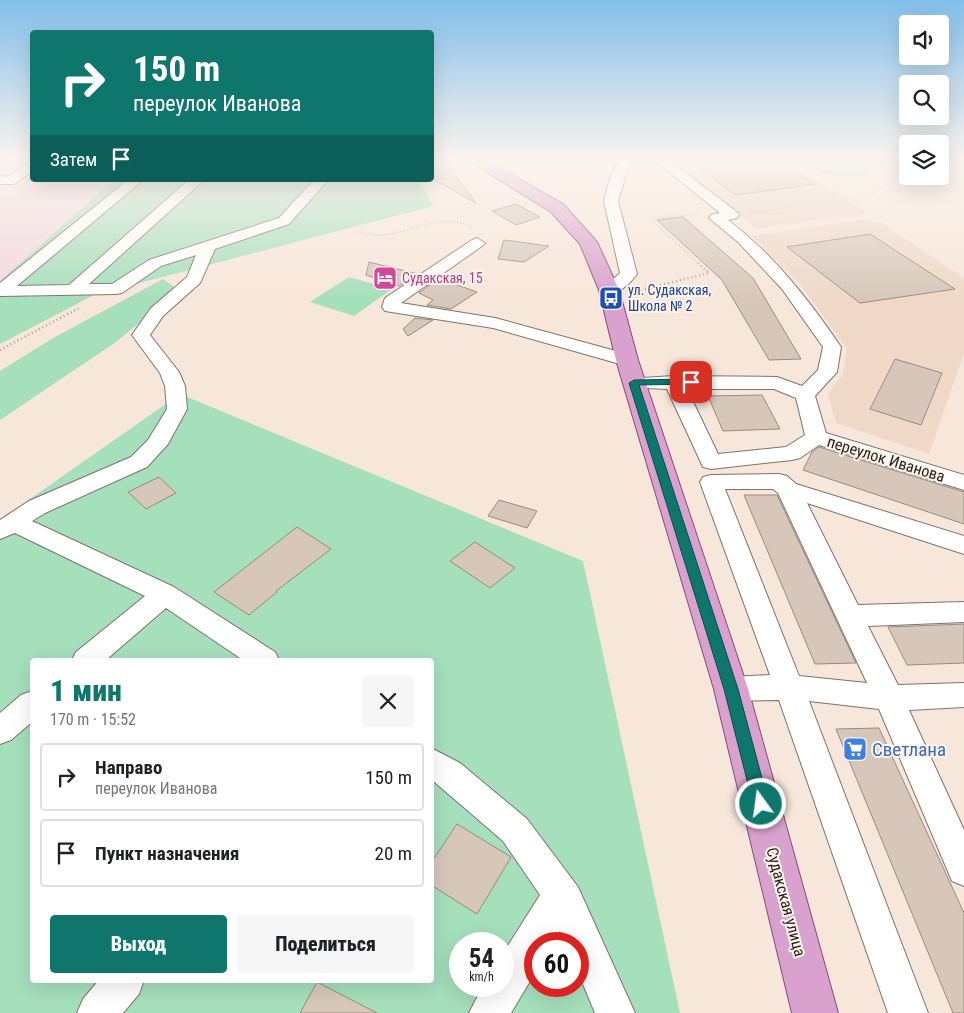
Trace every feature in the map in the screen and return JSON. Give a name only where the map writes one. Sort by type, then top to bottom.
[{"type":"main road","name":"Судакская улица","points":[[552,205],[588,242],[610,294],[630,371],[731,689],[815,1013]]},
{"type":"street","points":[[0,291],[105,205]]},
{"type":"street","points":[[74,289],[168,205]]},
{"type":"street","points":[[0,291],[116,289],[156,263],[284,221],[298,205]]},
{"type":"street","points":[[610,294],[629,274],[612,205]]},
{"type":"street","points":[[477,243],[391,302],[390,307],[495,323],[630,371],[674,382],[777,383],[805,394],[827,372],[832,347],[788,285],[711,205]]},
{"type":"street","points":[[7,527],[37,507],[139,462],[158,444],[177,409],[175,386],[169,372],[141,335],[157,312],[194,279],[208,246]]},
{"type":"street","points":[[674,382],[711,462],[792,453],[816,437]]},
{"type":"street","name":"переулок Иванова","points":[[805,394],[816,437],[964,483]]},
{"type":"street","points":[[908,1013],[789,687],[711,482],[778,481],[788,489],[964,545]]},
{"type":"street","points":[[788,489],[889,698],[964,869]]},
{"type":"street","points":[[7,527],[165,594],[262,658]]},
{"type":"street","points":[[88,658],[165,594]]},
{"type":"street","points":[[849,616],[964,612]]},
{"type":"street","points":[[731,689],[789,687],[889,698],[964,696]]},
{"type":"street","points":[[0,731],[30,706]]},
{"type":"street","points":[[434,764],[450,773],[516,830],[561,895],[616,1013]]},
{"type":"street","points":[[489,1013],[561,895]]},
{"type":"street","points":[[97,1013],[122,983]]},
{"type":"path","points":[[610,294],[708,273],[651,219],[682,215],[724,217],[790,207]]},
{"type":"path","points":[[354,232],[385,235],[428,221],[456,221],[464,222],[473,228],[481,239],[477,243]]},
{"type":"path","points":[[0,350],[116,289]]},
{"type":"shaded area","points":[[0,205],[85,205],[0,281]]},
{"type":"shaded area","points":[[726,205],[856,205],[868,213],[756,228]]},
{"type":"shaded area","points":[[864,220],[882,223],[964,278],[964,353],[929,454],[836,423],[828,394],[843,374],[847,349],[801,285],[751,236]]},
{"type":"green space","points":[[85,205],[433,206],[94,295],[0,344],[0,281]]},
{"type":"green space","points":[[349,277],[392,289],[354,316],[310,302]]},
{"type":"green space","points":[[163,279],[180,291],[113,344],[0,420],[0,371],[55,337]]},
{"type":"green space","points":[[180,394],[583,561],[680,1013],[0,1013],[0,520]]},
{"type":"building","points":[[518,205],[540,217],[516,225],[492,211]]},
{"type":"building","points":[[683,217],[753,278],[801,359],[769,360],[722,280],[657,220]]},
{"type":"building","points":[[870,234],[955,289],[860,303],[787,247]]},
{"type":"building","points":[[504,240],[549,246],[524,262],[498,259]]},
{"type":"building","points":[[369,262],[418,274],[399,286],[366,275]]},
{"type":"building","points":[[439,278],[477,292],[451,309],[427,305],[433,300],[419,293]]},
{"type":"building","points":[[415,318],[433,320],[408,336],[403,329]]},
{"type":"building","points":[[895,359],[942,373],[921,425],[870,409]]},
{"type":"building","points":[[762,395],[780,429],[723,431],[708,396]]},
{"type":"building","points":[[819,447],[964,492],[964,524],[803,470],[812,452]]},
{"type":"building","points":[[159,477],[176,493],[146,509],[128,492]]},
{"type":"building","points":[[744,495],[777,495],[856,663],[815,664]]},
{"type":"building","points":[[499,500],[537,511],[527,528],[488,516]]},
{"type":"building","points":[[297,527],[331,549],[276,591],[249,615],[214,592]]},
{"type":"building","points":[[475,542],[515,568],[490,588],[450,561]]},
{"type":"building","points":[[964,624],[964,663],[907,665],[888,627]]},
{"type":"building","points":[[879,728],[964,913],[964,1013],[953,1013],[836,729]]},
{"type":"building","points":[[457,824],[511,857],[477,914],[434,887],[434,858]]},
{"type":"building","points":[[316,983],[319,983],[377,1013],[300,1013]]},
{"type":"place","name":"Судакская, 15","points":[[385,278]]},
{"type":"place","name":"ул. Судакская, Школа № 2","points":[[611,298]]},
{"type":"place","name":"Светлана","points":[[855,749]]},
{"type":"route","points":[[691,382],[634,383],[731,689],[761,804]]}]
